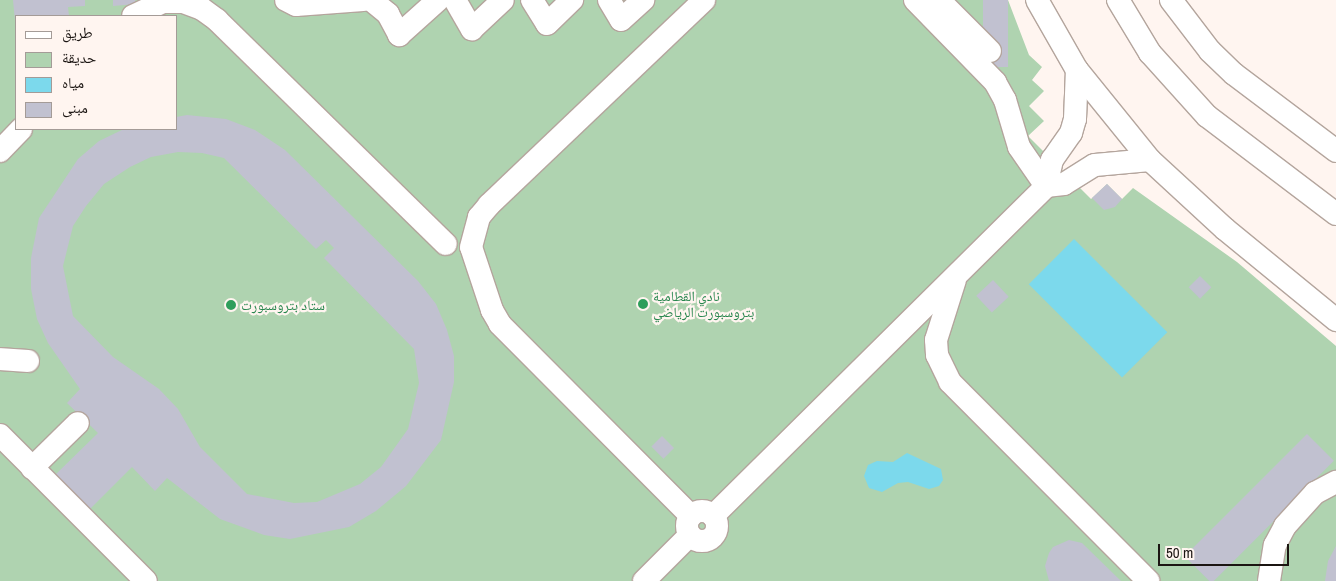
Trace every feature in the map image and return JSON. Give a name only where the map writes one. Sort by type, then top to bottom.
[{"type":"street","points":[[286,0],[296,5],[362,0]]},
{"type":"street","points":[[371,0],[388,14],[399,35],[438,0]]},
{"type":"street","points":[[455,0],[472,29],[503,0]]},
{"type":"street","points":[[532,0],[547,24],[572,0]]},
{"type":"street","points":[[609,0],[621,20],[643,0]]},
{"type":"street","points":[[698,522],[500,324],[492,310],[471,247],[479,217],[489,205],[704,0]]},
{"type":"street","points":[[915,0],[996,82],[1005,100],[1019,147],[1046,186]]},
{"type":"street","points":[[939,0],[990,51]]},
{"type":"street","points":[[1038,0],[1077,70],[1150,160],[1225,229],[1336,320]]},
{"type":"street","points":[[1118,0],[1150,53],[1207,116],[1336,214]]},
{"type":"street","points":[[1171,0],[1210,51],[1234,74],[1336,151]]},
{"type":"street","points":[[142,14],[163,2],[183,2],[202,8],[217,20],[446,244]]},
{"type":"street","points":[[644,581],[698,522],[1046,186],[1052,160],[1067,140],[1074,119],[1077,70]]},
{"type":"street","points":[[0,150],[20,130]]},
{"type":"street","points":[[1046,186],[1064,184],[1095,165],[1150,160]]},
{"type":"street","points":[[957,274],[936,340],[942,369],[950,382],[1148,581]]},
{"type":"street","points":[[0,359],[28,361]]},
{"type":"street","points":[[32,468],[78,423]]},
{"type":"street","points":[[0,436],[146,581]]},
{"type":"street","points":[[1269,581],[1275,545],[1285,526],[1315,494],[1336,482]]},
{"type":"green space","name":"نادي القطامية بتروسبورت الرياضي","points":[[0,0],[1008,0],[1029,55],[1042,67],[1032,80],[1044,91],[1029,106],[1044,121],[1028,136],[1091,199],[1107,184],[1122,199],[1133,188],[1237,262],[1336,346],[1336,581],[0,581]]},
{"type":"water","points":[[1074,239],[1167,332],[1122,378],[1029,284]]},
{"type":"water","points":[[907,453],[941,469],[943,480],[939,486],[929,489],[908,482],[898,483],[882,492],[869,488],[864,476],[868,465],[877,461],[893,462]]},
{"type":"building","points":[[13,0],[85,0],[85,6],[68,7],[69,15],[15,15],[15,21]]},
{"type":"building","points":[[113,0],[135,0],[136,4],[113,6]]},
{"type":"building","points":[[983,0],[1008,0],[1008,67],[983,67]]},
{"type":"building","points":[[187,115],[226,119],[255,130],[285,150],[418,281],[436,304],[447,330],[454,356],[454,382],[441,440],[406,486],[376,511],[349,527],[290,539],[264,535],[220,519],[167,478],[155,491],[132,467],[88,511],[54,476],[98,433],[67,403],[80,389],[48,343],[37,319],[31,289],[31,258],[39,218],[78,159],[99,141],[122,130],[178,130],[178,117]],"holes":[[[178,152],[202,153],[224,158],[316,249],[326,240],[334,248],[324,258],[414,349],[419,383],[408,429],[381,467],[360,484],[317,502],[294,503],[247,494],[200,447],[178,409],[159,389],[113,357],[73,316],[63,266],[73,226],[104,184],[130,167],[151,157]]]},
{"type":"building","points":[[1107,184],[1122,199],[1115,207],[1104,210],[1092,198]]},
{"type":"building","points":[[1200,276],[1211,287],[1200,299],[1189,287]]},
{"type":"building","points":[[993,280],[1009,297],[992,313],[976,296]]},
{"type":"building","points":[[1307,434],[1334,461],[1214,581],[1209,581],[1185,556]]},
{"type":"building","points":[[662,436],[674,448],[663,459],[651,447]]},
{"type":"building","points":[[1069,540],[1082,543],[1121,581],[1049,581],[1045,566],[1049,553],[1053,547]]},
{"type":"building","points":[[1336,546],[1336,581],[1325,581],[1328,561]]},
{"type":"place","name":"نادي القطامية بتروسبورت الرياضي","points":[[643,304]]},
{"type":"place","name":"ستاد بتروسبورت","points":[[231,305]]}]
